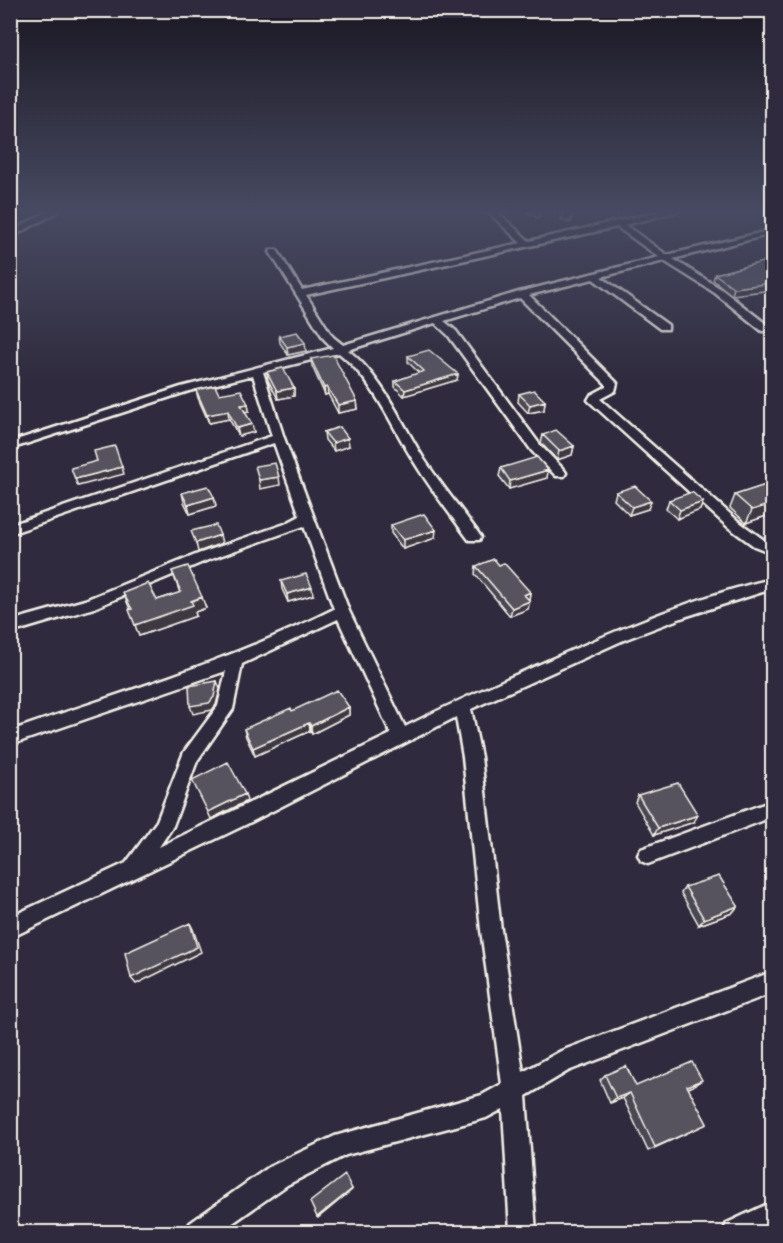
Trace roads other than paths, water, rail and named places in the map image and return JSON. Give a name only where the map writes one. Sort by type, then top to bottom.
[{"type":"street","points":[[285,269],[329,339],[357,362],[369,377],[420,462],[474,537]]},
{"type":"street","points":[[300,293],[411,269]]},
{"type":"street","points":[[10,446],[147,400],[341,349],[522,294],[622,269]]},
{"type":"street","points":[[683,269],[718,291],[766,329]]},
{"type":"street","points":[[594,276],[664,327]]},
{"type":"street","points":[[522,294],[612,383],[611,389],[595,397],[594,400],[734,524],[759,543],[772,548]]},
{"type":"street","points":[[437,320],[458,340],[536,448],[560,473]]},
{"type":"street","points":[[257,371],[306,519],[342,611],[401,736]]},
{"type":"street","points":[[10,530],[188,466],[278,438]]},
{"type":"street","points":[[11,626],[88,604],[203,556],[290,527],[306,519]]},
{"type":"street","points":[[10,928],[241,818],[462,706],[621,635],[679,613],[772,584]]},
{"type":"street","points":[[14,738],[235,660],[295,635],[342,611]]},
{"type":"street","points":[[130,871],[164,826],[190,757],[225,710],[235,660]]},
{"type":"street","points":[[462,706],[472,757],[514,1091],[523,1233]]},
{"type":"street","points":[[648,855],[772,809]]},
{"type":"street","points":[[199,1233],[278,1176],[343,1144],[486,1106],[561,1062],[772,983]]},
{"type":"street","points":[[736,1233],[772,1215]]}]
